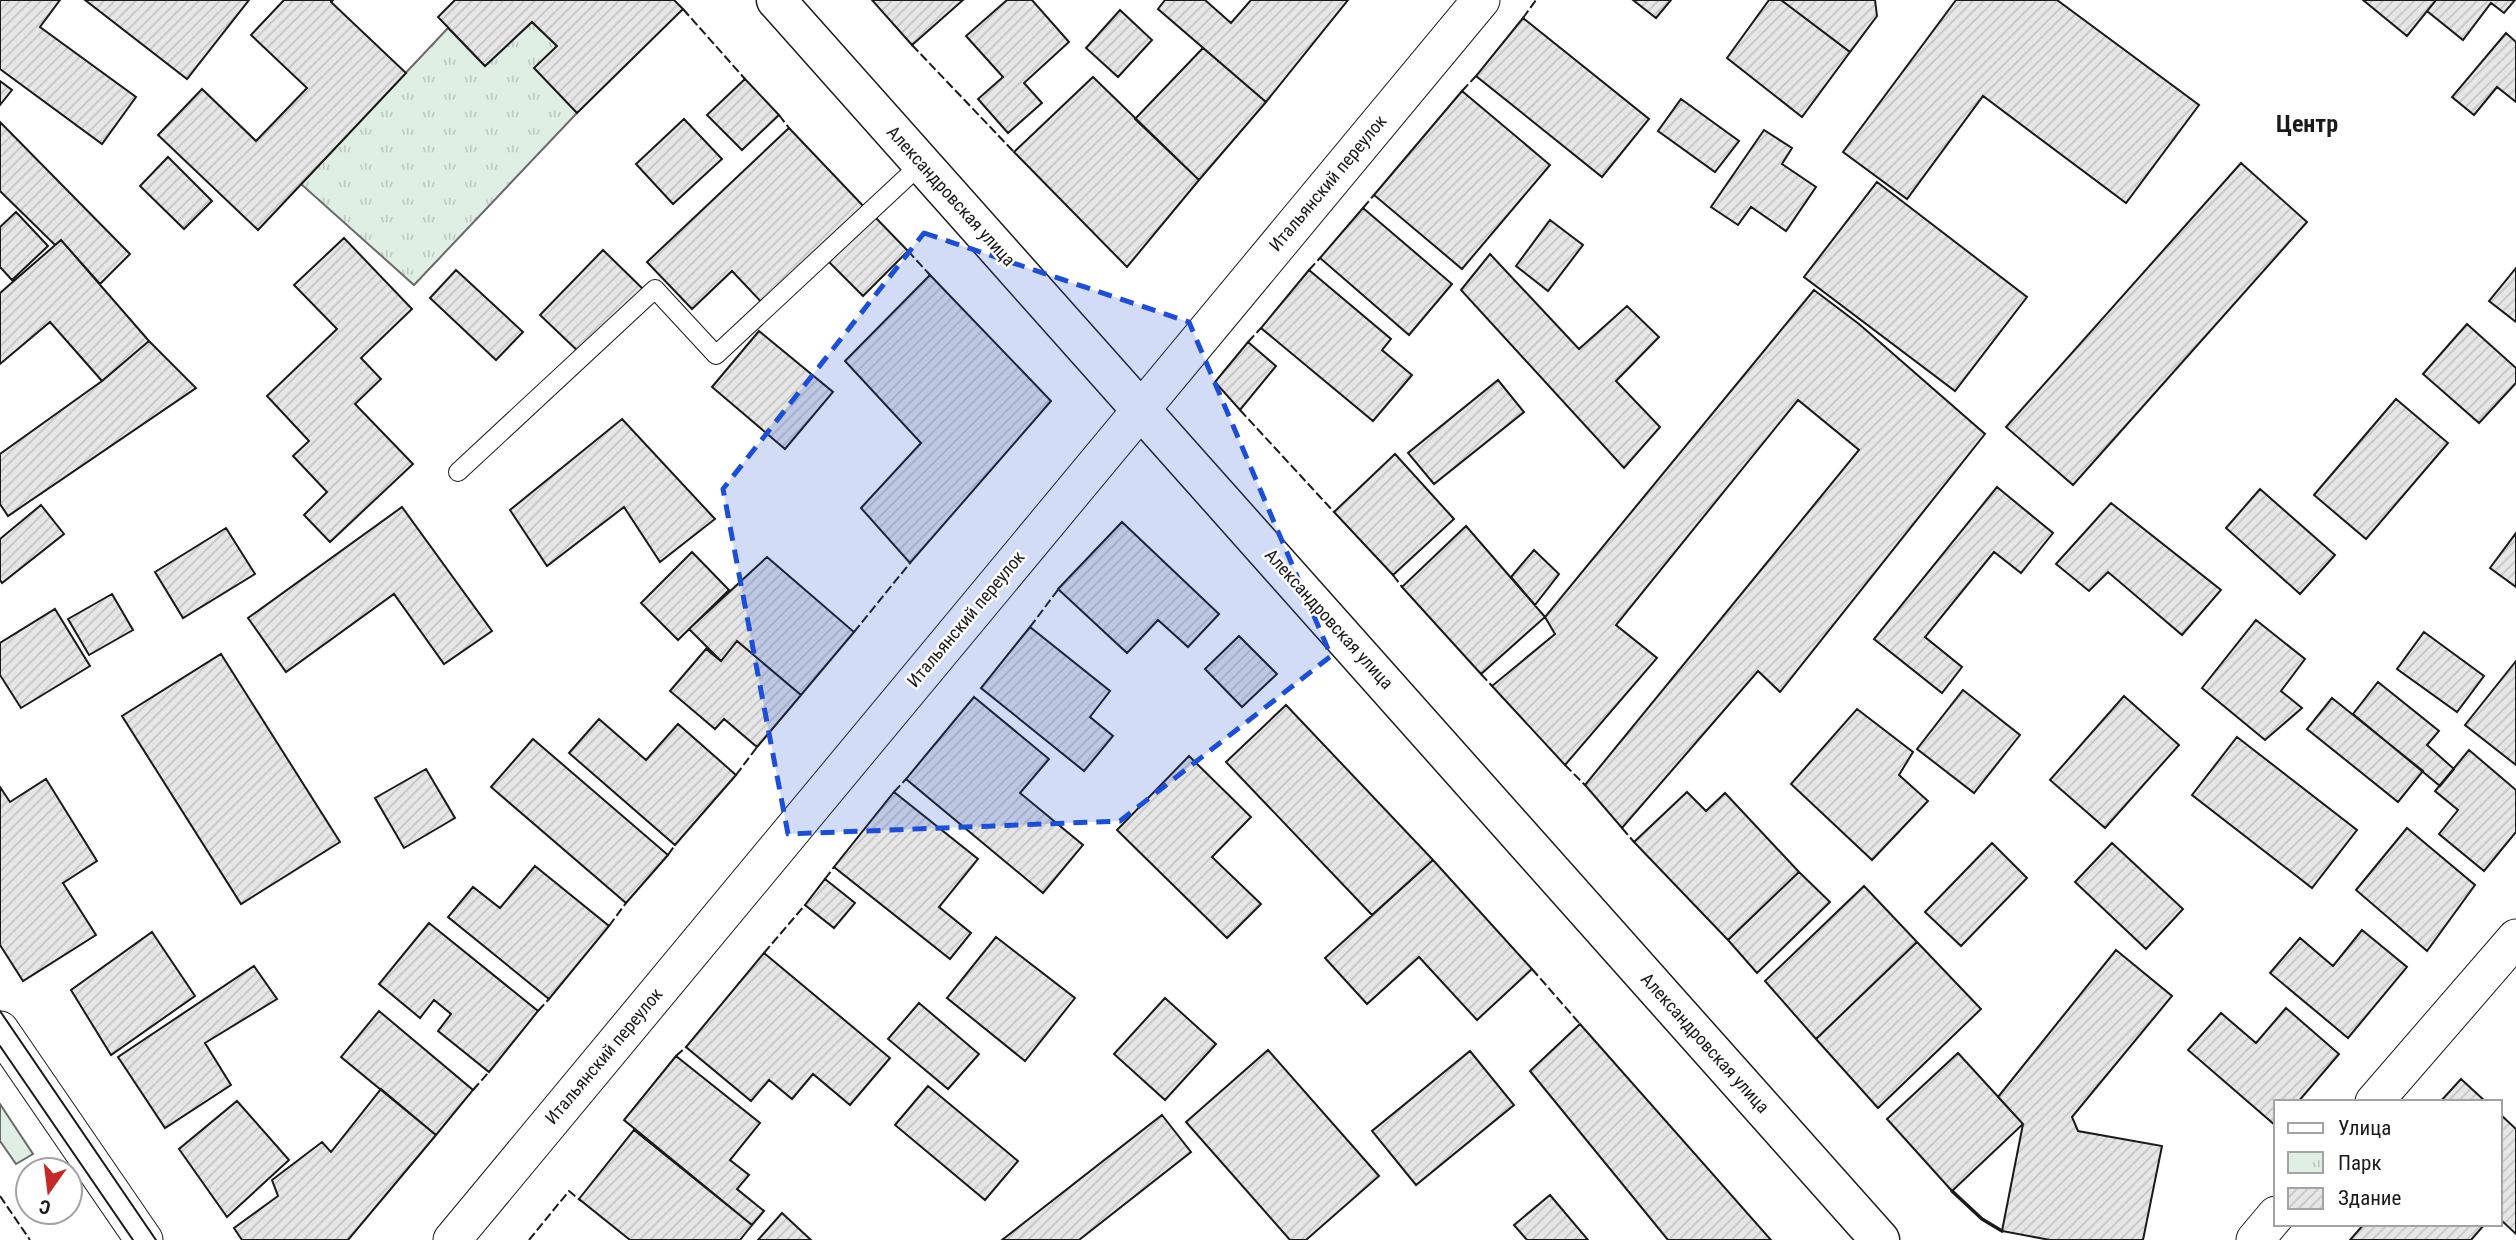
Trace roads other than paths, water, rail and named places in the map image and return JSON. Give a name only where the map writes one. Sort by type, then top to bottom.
[{"type":"street","name":"Александровская улица","points":[[776,0],[1880,1240]]},
{"type":"street","name":"Итальянский переулок","points":[[452,1240],[1481,0]]},
{"type":"street","points":[[2376,1100],[2516,938]]},
{"type":"street","points":[[0,1030],[144,1240]]},
{"type":"street","points":[[2255,1240],[2274,1217]]},
{"type":"lane","points":[[458,471],[654,289],[716,355],[922,163]]},
{"type":"tram line","points":[[0,1011],[156,1240]]},
{"type":"tram line","points":[[0,1046],[133,1240]]},
{"type":"district","name":"Центр","points":[[2307,124]]}]
